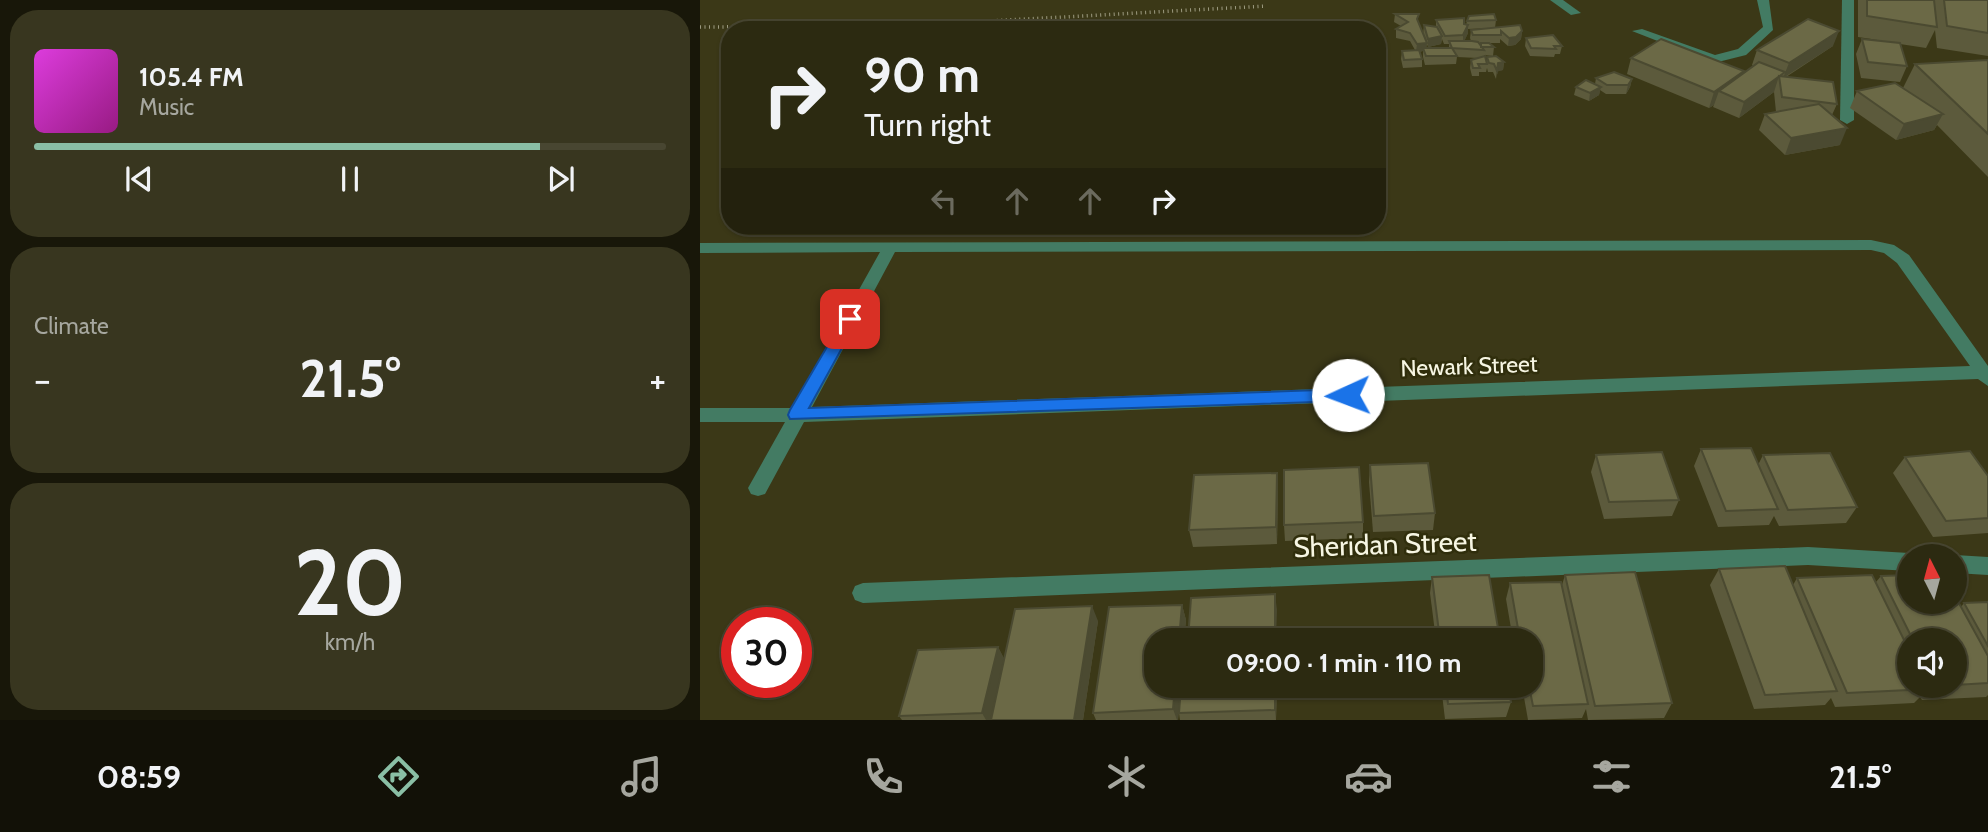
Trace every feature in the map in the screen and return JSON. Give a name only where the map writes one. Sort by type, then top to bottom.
[{"type":"street","points":[[1556,0],[1574,13]]},
{"type":"street","points":[[1638,31],[1714,59],[1742,52],[1769,28],[1763,0]]},
{"type":"street","points":[[1847,120],[1848,0]]},
{"type":"street","points":[[700,248],[1871,245],[1889,249],[1903,259],[1986,374]]},
{"type":"street","points":[[758,488],[890,248]]},
{"type":"street","name":"Newark Street","points":[[700,415],[796,415],[1986,374]]},
{"type":"street","name":"Sheridan Street","points":[[863,593],[1808,556],[1897,561]]},
{"type":"street","points":[[1967,565],[1988,566]]},
{"type":"path","points":[[989,21],[1266,6]]},
{"type":"path","points":[[700,27],[721,27]]},
{"type":"building","points":[[1867,0],[1934,0],[1937,27],[1867,16]]},
{"type":"building","points":[[1944,0],[1988,0],[1988,33],[1947,26]]},
{"type":"building","points":[[1395,14],[1419,14],[1417,19],[1427,43],[1417,44],[1410,33],[1396,29],[1408,22]]},
{"type":"building","points":[[1494,14],[1496,20],[1467,21],[1469,16]]},
{"type":"building","points":[[1464,18],[1464,24],[1468,25],[1463,35],[1445,36],[1436,20]]},
{"type":"building","points":[[1808,19],[1839,31],[1789,63],[1757,50]]},
{"type":"building","points":[[1424,25],[1437,27],[1442,36],[1428,39]]},
{"type":"building","points":[[1520,25],[1522,31],[1516,37],[1509,38],[1501,31],[1501,35],[1473,35],[1471,30]]},
{"type":"building","points":[[1553,35],[1562,46],[1554,46],[1556,49],[1531,48],[1526,38]]},
{"type":"building","points":[[1661,39],[1744,71],[1714,92],[1631,58]]},
{"type":"building","points":[[1862,39],[1900,43],[1907,66],[1868,62]]},
{"type":"building","points":[[1449,41],[1478,42],[1484,50],[1452,48]]},
{"type":"building","points":[[1481,43],[1489,43],[1494,47],[1481,47]]},
{"type":"building","points":[[1423,48],[1452,48],[1457,56],[1426,56]]},
{"type":"building","points":[[1419,50],[1422,59],[1404,60],[1402,51]]},
{"type":"building","points":[[1485,56],[1487,64],[1478,64],[1480,68],[1473,68],[1471,60]]},
{"type":"building","points":[[1496,56],[1504,62],[1498,63],[1497,71],[1487,57]]},
{"type":"building","points":[[1988,60],[1988,134],[1915,64]]},
{"type":"building","points":[[1759,62],[1785,72],[1744,102],[1719,91]]},
{"type":"building","points":[[1614,72],[1632,79],[1628,85],[1607,85],[1596,78]]},
{"type":"building","points":[[1779,76],[1833,82],[1837,104],[1782,97]]},
{"type":"building","points":[[1586,80],[1601,87],[1590,93],[1576,87]]},
{"type":"building","points":[[1895,83],[1943,114],[1904,124],[1857,91]]},
{"type":"building","points":[[1819,104],[1847,128],[1791,138],[1765,114]]},
{"type":"building","points":[[1751,448],[1778,509],[1726,511],[1701,449]]},
{"type":"building","points":[[1970,451],[1988,476],[1988,518],[1946,521],[1905,457]]},
{"type":"building","points":[[1662,452],[1679,500],[1609,502],[1596,455]]},
{"type":"building","points":[[1830,453],[1857,507],[1788,510],[1763,455]]},
{"type":"building","points":[[1428,463],[1435,513],[1374,516],[1370,465]]},
{"type":"building","points":[[1359,467],[1363,522],[1284,525],[1284,470]]},
{"type":"building","points":[[1277,473],[1276,527],[1189,530],[1194,475]]},
{"type":"building","points":[[1785,566],[1837,691],[1765,695],[1719,569]]},
{"type":"building","points":[[1635,572],[1672,703],[1595,706],[1565,575]]},
{"type":"building","points":[[1489,575],[1498,628],[1438,628],[1432,577]]},
{"type":"building","points":[[1872,575],[1898,628],[1897,691],[1847,693],[1797,578]]},
{"type":"building","points":[[1897,575],[1897,608],[1881,576]]},
{"type":"building","points":[[1561,582],[1588,704],[1533,706],[1531,698],[1543,698],[1543,628],[1518,628],[1510,583]]},
{"type":"building","points":[[1275,594],[1275,628],[1189,628],[1191,598]]},
{"type":"building","points":[[1988,602],[1988,646],[1967,608],[1967,603]]},
{"type":"building","points":[[1182,605],[1180,628],[1144,628],[1144,698],[1174,698],[1173,709],[1093,713],[1109,607]]},
{"type":"building","points":[[1092,606],[1074,720],[991,720],[1015,609]]},
{"type":"building","points":[[1900,614],[1965,614],[1988,656],[1988,683],[1967,684],[1967,628],[1907,628]]},
{"type":"building","points":[[998,647],[982,713],[899,716],[918,650]]},
{"type":"building","points":[[1180,698],[1275,698],[1275,710],[1179,713]]},
{"type":"building","points":[[1447,698],[1510,698],[1511,702],[1448,704]]},
{"type":"route","points":[[850,319],[796,415],[1348,395]]}]
